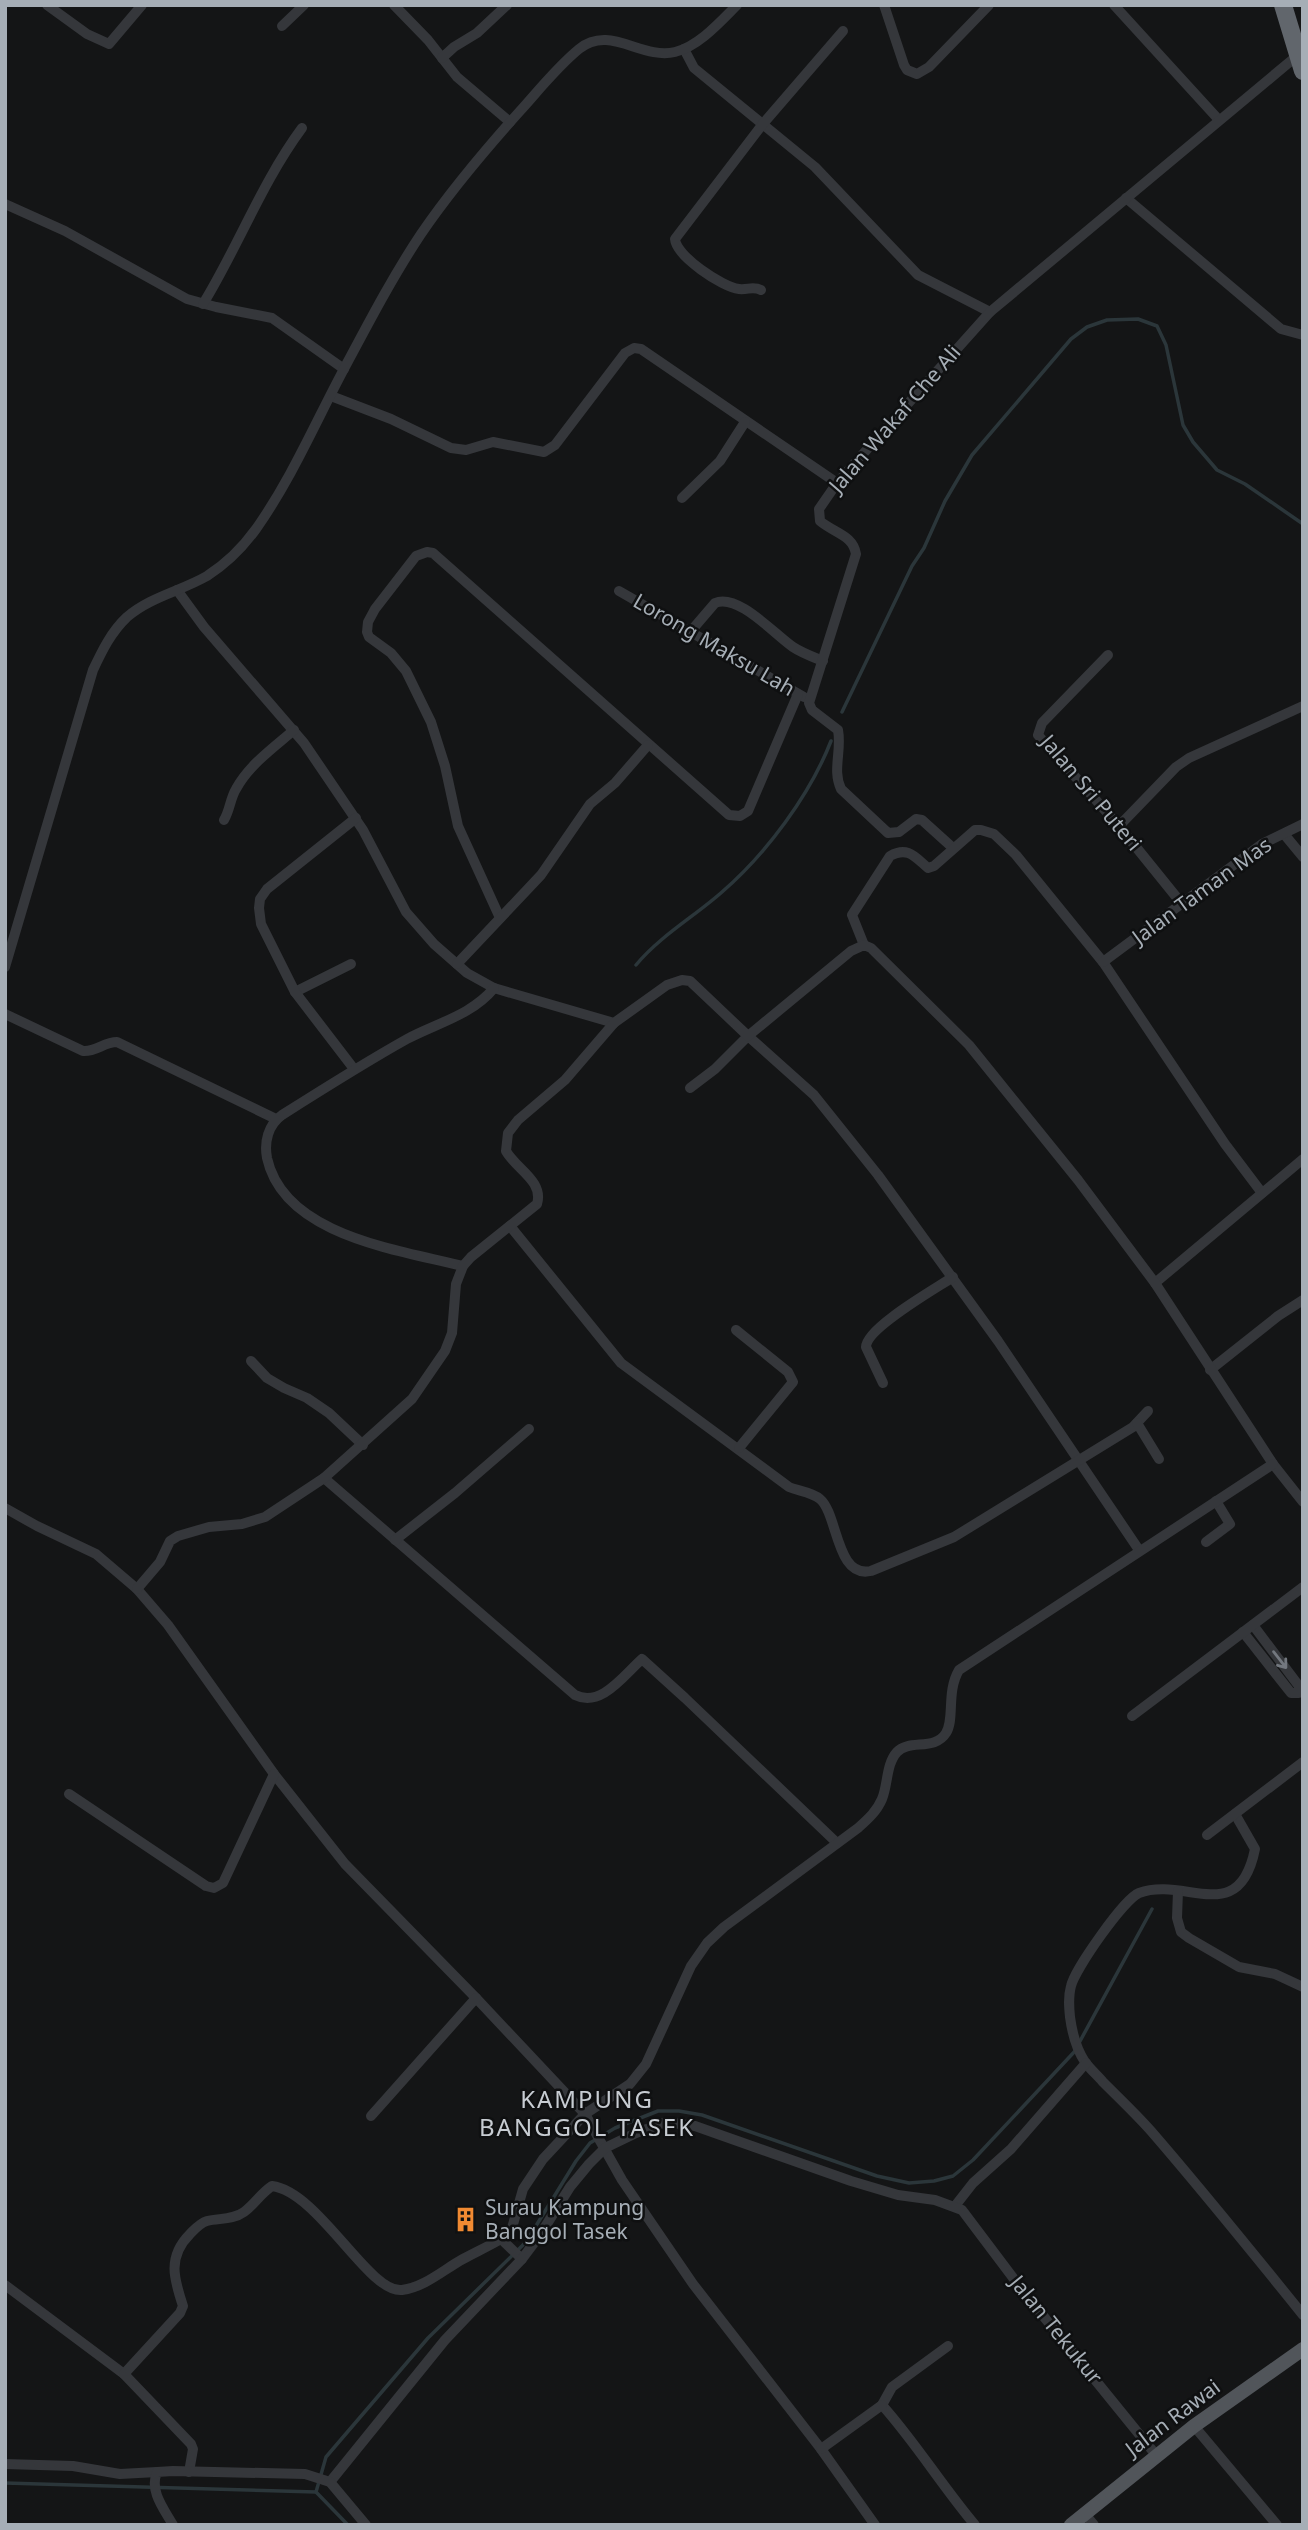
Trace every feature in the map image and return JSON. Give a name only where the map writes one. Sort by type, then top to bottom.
[{"type":"highway","points":[[1283,5],[1300,63]]},
{"type":"main road","name":"Jalan Rawai","points":[[1071,2525],[1089,2519],[1156,2455],[1303,2349]]},
{"type":"street","points":[[47,5],[87,34],[109,44],[142,5]]},
{"type":"street","points":[[282,26],[304,5]]},
{"type":"street","points":[[394,5],[470,89],[510,122]]},
{"type":"street","points":[[442,58],[477,33],[507,5]]},
{"type":"street","points":[[5,967],[98,660],[115,631],[145,605],[214,571],[246,541],[294,468],[344,369],[420,236],[462,177],[563,64],[587,43],[608,39],[666,53],[684,49],[720,22],[737,5]]},
{"type":"street","points":[[884,5],[907,70],[917,74],[929,67],[979,10],[989,5]]},
{"type":"street","points":[[1114,5],[1219,120]]},
{"type":"street","points":[[761,290],[757,287],[737,289],[710,275],[684,257],[676,246],[675,239],[762,125],[843,31]]},
{"type":"street","points":[[684,49],[694,68],[815,167],[918,275],[990,312]]},
{"type":"street","name":"Jalan Wakaf Che Ali","points":[[810,700],[856,554],[854,543],[822,524],[819,517],[820,509],[837,483],[990,312],[1219,120],[1300,63]]},
{"type":"street","points":[[203,304],[223,271],[285,150],[302,128]]},
{"type":"street","points":[[1126,198],[1281,330],[1303,335]]},
{"type":"street","points":[[7,208],[65,231],[187,299],[272,318],[344,369]]},
{"type":"street","points":[[331,396],[391,419],[451,448],[466,450],[493,442],[544,452],[555,445],[625,353],[634,348],[641,349],[837,483]]},
{"type":"street","points":[[682,498],[720,461],[745,422]]},
{"type":"street","points":[[500,918],[458,827],[445,766],[431,722],[406,671],[391,653],[369,637],[367,632],[368,622],[375,609],[416,556],[433,553],[729,815],[740,816],[748,811],[798,694]]},
{"type":"street","points":[[177,590],[204,627],[294,730],[356,818],[406,912],[424,934],[457,964],[494,988],[614,1023]]},
{"type":"street","name":"Lorong Maksu Lah","points":[[619,591],[810,700]]},
{"type":"street","points":[[691,631],[715,603],[727,600],[756,616],[797,650],[822,661]]},
{"type":"street","name":"Jalan Sri Puteri","points":[[1108,655],[1042,723],[1038,735],[1182,904]]},
{"type":"street","points":[[810,700],[812,710],[838,730],[841,747],[836,774],[841,789],[888,833],[900,832],[916,819],[922,820],[953,848]]},
{"type":"street","points":[[1118,827],[1176,767],[1189,758],[1303,706]]},
{"type":"street","points":[[224,820],[231,808],[232,796],[249,770],[294,730]]},
{"type":"street","points":[[457,964],[541,875],[590,804],[615,783],[648,745]]},
{"type":"street","points":[[354,1069],[295,992],[259,917],[260,899],[267,889],[356,818]]},
{"type":"street","name":"Jalan Taman Mas","points":[[1103,962],[1262,844],[1303,824]]},
{"type":"street","points":[[1262,1193],[1225,1144],[1103,962],[1016,855],[994,834],[975,831],[934,866],[928,868],[910,852],[898,851],[890,856],[852,915],[864,945],[871,948],[969,1045],[1078,1180],[1155,1283],[1273,1464],[1303,1502]]},
{"type":"street","points":[[1284,834],[1303,857]]},
{"type":"street","points":[[690,1087],[716,1069],[748,1036],[851,951],[864,945]]},
{"type":"street","points":[[295,992],[351,964]]},
{"type":"street","points":[[138,1589],[160,1562],[170,1541],[178,1535],[209,1527],[242,1524],[265,1517],[324,1478],[412,1399],[445,1351],[452,1333],[456,1284],[463,1266],[537,1204],[539,1197],[535,1185],[506,1151],[508,1133],[565,1080],[614,1023],[667,985],[682,980],[690,981],[814,1095],[833,1116],[953,1277],[1139,1550]]},
{"type":"street","points":[[463,1266],[368,1242],[333,1230],[295,1204],[279,1188],[270,1169],[266,1151],[267,1135],[276,1119],[354,1069],[421,1032],[468,1011],[481,1003],[494,988]]},
{"type":"street","points":[[5,1014],[83,1051],[93,1050],[108,1042],[117,1042],[276,1119]]},
{"type":"street","points":[[1155,1283],[1303,1159]]},
{"type":"street","points":[[510,1226],[621,1363],[789,1487],[818,1497],[826,1506],[831,1525],[849,1563],[858,1572],[864,1573],[944,1543],[1138,1423],[1148,1411]]},
{"type":"street","points":[[883,1383],[866,1347],[870,1335],[953,1277]]},
{"type":"street","points":[[1210,1370],[1278,1316],[1303,1300]]},
{"type":"street","points":[[736,1330],[788,1372],[793,1382],[739,1448]]},
{"type":"street","points":[[251,1361],[267,1378],[307,1398],[329,1413],[363,1445]]},
{"type":"street","points":[[1138,1423],[1158,1459]]},
{"type":"street","points":[[395,1540],[456,1493],[529,1429]]},
{"type":"street","points":[[124,2374],[180,2313],[183,2306],[174,2281],[173,2268],[178,2249],[185,2239],[201,2223],[243,2213],[262,2192],[272,2186],[285,2188],[305,2204],[380,2283],[398,2291],[417,2287],[505,2242],[512,2228],[523,2189],[543,2159],[586,2116],[630,2084],[642,2070],[691,1966],[707,1943],[724,1927],[858,1828],[879,1806],[897,1752],[904,1748],[934,1743],[945,1735],[949,1725],[952,1682],[959,1670],[1273,1464]]},
{"type":"street","points":[[324,1478],[575,1695],[589,1699],[600,1697],[642,1659],[837,1843]]},
{"type":"street","points":[[1206,1542],[1230,1524],[1216,1501]]},
{"type":"street","points":[[5,1508],[96,1554],[138,1589],[203,1672],[274,1774],[345,1864],[586,2116],[622,2180],[692,2284],[821,2449],[875,2525]]},
{"type":"street","points":[[1132,1716],[1303,1587]]},
{"type":"street","points":[[1248,1629],[1299,1686],[1299,1693],[1291,1693],[1248,1629]]},
{"type":"street","points":[[1207,1835],[1303,1762]]},
{"type":"street","points":[[69,1794],[206,1886],[214,1888],[223,1883],[274,1774]]},
{"type":"street","points":[[1235,1814],[1255,1849],[1252,1863],[1244,1878],[1231,1891],[1212,1896],[1178,1891],[1137,1894],[1125,1903],[1079,1968],[1071,1985],[1068,2001],[1072,2030],[1086,2063],[1148,2128],[1204,2193],[1303,2315]]},
{"type":"street","points":[[1178,1891],[1177,1918],[1181,1931],[1189,1938],[1239,1967],[1275,1974],[1303,1987]]},
{"type":"street","points":[[372,2116],[476,1998]]},
{"type":"street","points":[[328,2481],[445,2340],[541,2235],[570,2187],[604,2146],[658,2123],[674,2122],[695,2126],[851,2181],[898,2195],[955,2206],[973,2183],[1012,2149],[1086,2063]]},
{"type":"street","name":"Jalan Tekukur","points":[[955,2206],[968,2217],[1023,2291],[1156,2455]]},
{"type":"street","points":[[505,2242],[520,2258]]},
{"type":"street","points":[[5,2285],[124,2374],[191,2444],[193,2449],[189,2472]]},
{"type":"street","points":[[821,2449],[882,2405],[892,2388],[948,2346]]},
{"type":"street","points":[[882,2405],[975,2525]]},
{"type":"street","points":[[1194,2426],[1277,2525]]},
{"type":"street","points":[[5,2464],[73,2466],[120,2474],[156,2476],[189,2472],[305,2474],[328,2481],[366,2525]]},
{"type":"street","points":[[156,2476],[156,2496],[173,2525]]},
{"type":"waterway","points":[[842,712],[912,566],[972,455],[1071,339],[1087,327],[1107,320],[1138,319],[1157,326],[1166,345],[1183,425],[1193,442],[1217,470],[1245,484],[1303,524]]},
{"type":"waterway","points":[[636,965],[667,935],[722,892],[755,860],[799,802],[831,741]]},
{"type":"waterway","points":[[1079,2043],[1152,1909]]},
{"type":"waterway","points":[[316,2492],[326,2457],[428,2338],[526,2242],[590,2143],[615,2128],[658,2111],[679,2111],[702,2115],[877,2176],[909,2183],[934,2181],[953,2176],[973,2160],[1076,2050]]},
{"type":"waterway","points":[[5,2483],[316,2492],[348,2525]]},
{"type":"place","name":"Surau Kampung Banggol Tasek","points":[[465,2220]]},
{"type":"district","name":"KAMPUNG BANGGOL TASEK","points":[[587,2114]]}]
